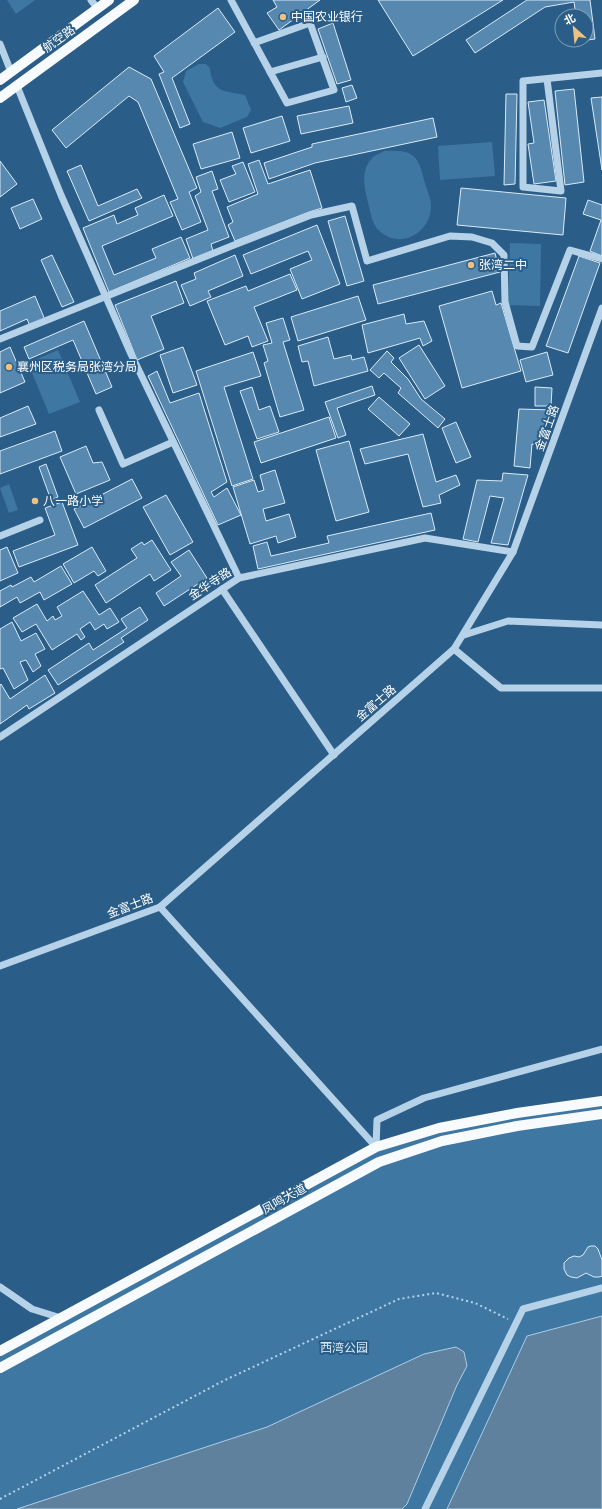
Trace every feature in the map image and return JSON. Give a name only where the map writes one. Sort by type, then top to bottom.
[{"type":"main road","name":"航空路","points":[[0,80],[109,0]]},
{"type":"main road","name":"航空路","points":[[0,98],[134,0]]},
{"type":"main road","name":"凤鸣大道","points":[[0,1351],[376,1147],[439,1128],[517,1113],[602,1101]]},
{"type":"main road","name":"凤鸣大道","points":[[0,1368],[379,1162],[442,1141],[516,1126],[602,1114]]},
{"type":"street","points":[[91,0],[98,8]]},
{"type":"street","points":[[231,0],[254,43],[287,103],[334,90],[310,23],[254,43]]},
{"type":"street","points":[[0,44],[11,72]]},
{"type":"street","points":[[270,72],[323,57]]},
{"type":"street","points":[[547,79],[561,191],[523,187],[523,81],[602,74]]},
{"type":"street","points":[[17,86],[62,195],[131,354],[239,578]]},
{"type":"street","points":[[0,339],[234,244],[311,215],[352,206],[367,261],[450,236],[472,237],[492,243],[504,255],[505,302],[517,346],[532,347],[570,250],[602,259]]},
{"type":"street","name":"金富士路","points":[[0,966],[160,907],[454,650],[513,552],[602,308]]},
{"type":"street","points":[[99,410],[122,464],[173,442]]},
{"type":"street","points":[[0,536],[40,520]]},
{"type":"street","name":"金华寺路","points":[[0,737],[239,578],[425,538],[513,552]]},
{"type":"street","points":[[222,589],[334,755]]},
{"type":"street","points":[[464,634],[508,621],[602,625]]},
{"type":"street","points":[[454,650],[501,688],[602,688]]},
{"type":"street","points":[[160,907],[376,1147]]},
{"type":"street","points":[[376,1147],[377,1120],[424,1098],[602,1049]]},
{"type":"street","points":[[0,1287],[32,1309],[61,1318]]},
{"type":"street","points":[[425,1509],[523,1309],[602,1288]]},
{"type":"path","points":[[0,1499],[223,1381],[399,1299],[436,1293],[475,1303],[516,1322]]},
{"type":"green space","points":[[7,0],[35,0],[16,14]]},
{"type":"green space","points":[[199,64],[206,64],[210,68],[211,76],[214,82],[221,89],[245,95],[251,110],[247,117],[220,128],[203,122],[183,82],[186,71]]},
{"type":"green space","points":[[492,142],[495,176],[440,180],[438,146]]},
{"type":"green space","points":[[384,151],[401,151],[412,155],[416,159],[422,171],[430,200],[430,215],[426,223],[421,230],[406,238],[390,238],[379,231],[374,224],[371,214],[364,181],[366,168],[373,157]]},
{"type":"green space","points":[[510,243],[541,244],[540,306],[508,305]]},
{"type":"green space","points":[[58,350],[80,402],[49,414],[28,363]]},
{"type":"green space","points":[[9,484],[18,510],[9,513],[0,488]]},
{"type":"green space","name":"西湾公园","points":[[602,1101],[602,1316],[527,1336],[447,1509],[0,1509],[0,1351],[376,1147],[439,1128]]},
{"type":"shaded area","points":[[602,1316],[602,1509],[447,1509],[527,1336]]},
{"type":"shaded area","points":[[456,1347],[464,1352],[467,1366],[457,1385],[407,1504],[402,1509],[17,1509],[267,1427],[424,1354]]},
{"type":"building","name":"中国农业银行","points":[[273,0],[320,0],[279,30],[267,13],[277,7]]},
{"type":"building","points":[[378,0],[503,0],[413,56]]},
{"type":"building","points":[[527,0],[590,0],[591,8],[575,8],[574,2],[545,7],[475,53],[466,40]]},
{"type":"building","points":[[218,8],[235,32],[172,78],[190,124],[180,128],[159,74],[164,72],[154,56]]},
{"type":"building","points":[[333,23],[351,80],[337,84],[318,29]]},
{"type":"building","points":[[129,67],[151,79],[197,188],[189,192],[201,222],[182,230],[170,202],[178,199],[138,102],[129,96],[66,148],[52,130]]},
{"type":"building","points":[[352,85],[357,98],[346,102],[342,88]]},
{"type":"building","points":[[574,89],[584,182],[565,185],[555,91]]},
{"type":"building","points":[[506,94],[517,94],[515,184],[504,185]]},
{"type":"building","points":[[602,97],[602,170],[591,98]]},
{"type":"building","points":[[544,100],[556,181],[534,184],[528,144],[534,143],[528,102]]},
{"type":"building","points":[[349,106],[353,123],[301,134],[297,116]]},
{"type":"building","points":[[282,116],[290,141],[251,153],[243,128]]},
{"type":"building","points":[[433,118],[437,137],[315,163],[269,179],[264,163],[312,147],[312,144]]},
{"type":"building","points":[[232,132],[240,158],[201,169],[193,144]]},
{"type":"building","points":[[259,160],[268,184],[310,170],[322,208],[235,241],[228,225],[233,222],[227,207],[258,194],[248,164]]},
{"type":"building","points":[[0,161],[17,184],[0,197]]},
{"type":"building","points":[[243,162],[255,192],[229,202],[220,180],[236,174],[232,166]]},
{"type":"building","points":[[81,165],[98,206],[137,189],[142,198],[89,221],[67,171]]},
{"type":"building","points":[[212,171],[218,189],[212,191],[229,237],[211,244],[213,251],[193,259],[186,239],[208,230],[195,196],[201,192],[196,177]]},
{"type":"building","points":[[461,188],[566,198],[563,235],[457,225]]},
{"type":"building","points":[[164,195],[173,216],[102,246],[114,275],[156,258],[152,249],[181,237],[190,258],[109,292],[83,228],[114,215],[117,224],[138,215],[135,208]]},
{"type":"building","points":[[33,199],[42,219],[20,229],[11,208]]},
{"type":"building","points":[[588,200],[602,205],[602,256],[590,251],[601,220],[583,214]]},
{"type":"building","points":[[345,216],[364,281],[347,286],[328,221]]},
{"type":"building","points":[[317,225],[340,284],[302,299],[290,269],[312,260],[308,251],[251,274],[243,255]]},
{"type":"building","points":[[495,253],[500,272],[378,304],[373,285]]},
{"type":"building","points":[[52,255],[74,302],[62,307],[41,260]]},
{"type":"building","points":[[235,255],[243,276],[208,291],[211,297],[190,306],[181,285],[196,279],[194,273]]},
{"type":"building","points":[[579,256],[600,263],[568,353],[546,346]]},
{"type":"building","points":[[290,274],[297,290],[254,307],[268,341],[252,347],[248,336],[225,345],[207,301],[246,286],[248,291]]},
{"type":"building","points":[[176,281],[184,303],[151,316],[164,349],[137,360],[115,305]]},
{"type":"building","points":[[492,291],[496,305],[501,303],[521,371],[462,388],[439,306]]},
{"type":"building","points":[[35,296],[45,320],[30,326],[27,319],[0,331],[0,311]]},
{"type":"building","points":[[358,296],[366,320],[298,341],[291,317]]},
{"type":"building","points":[[404,314],[406,324],[424,321],[432,341],[423,346],[420,338],[368,353],[362,325]]},
{"type":"building","points":[[283,318],[290,340],[283,342],[304,410],[280,417],[264,363],[268,361],[263,345],[272,343],[266,323]]},
{"type":"building","points":[[84,321],[112,387],[96,394],[73,340],[29,359],[24,347]]},
{"type":"building","points":[[328,337],[334,359],[351,355],[352,360],[364,357],[368,371],[314,386],[308,361],[302,362],[298,346]]},
{"type":"building","points":[[419,345],[445,386],[425,399],[399,358]]},
{"type":"building","name":"襄州区税务局张湾分局","points":[[10,347],[25,382],[0,393],[0,352]]},
{"type":"building","points":[[183,347],[197,385],[173,393],[160,355]]},
{"type":"building","points":[[387,351],[394,358],[391,362],[408,379],[421,399],[445,419],[438,428],[398,393],[401,388],[384,373],[379,378],[370,370]]},
{"type":"building","points":[[253,352],[261,376],[224,387],[253,479],[232,486],[196,371]]},
{"type":"building","points":[[547,352],[553,375],[526,382],[520,360]]},
{"type":"building","points":[[157,371],[170,403],[199,393],[227,482],[211,492],[214,497],[227,488],[241,515],[218,525],[148,376]]},
{"type":"building","points":[[372,386],[375,395],[337,408],[346,435],[338,438],[325,402]]},
{"type":"building","points":[[252,387],[259,410],[270,406],[279,432],[257,439],[240,391]]},
{"type":"building","points":[[535,387],[552,388],[551,406],[535,406]]},
{"type":"building","points":[[379,397],[410,424],[399,436],[368,409]]},
{"type":"building","points":[[28,406],[36,424],[0,437],[0,418]]},
{"type":"building","points":[[519,409],[553,410],[539,445],[532,444],[530,468],[514,466]]},
{"type":"building","points":[[329,417],[336,438],[261,463],[254,442]]},
{"type":"building","points":[[456,422],[471,457],[456,463],[442,428]]},
{"type":"building","points":[[55,431],[62,451],[0,474],[0,451]]},
{"type":"building","points":[[423,434],[436,482],[456,475],[460,485],[439,495],[441,503],[423,507],[408,454],[365,464],[360,449]]},
{"type":"building","points":[[349,441],[369,512],[336,521],[316,450]]},
{"type":"building","points":[[86,446],[93,463],[102,462],[110,480],[76,494],[60,457]]},
{"type":"building","points":[[46,464],[58,497],[51,500],[39,467]]},
{"type":"building","points":[[275,470],[285,503],[263,509],[266,521],[289,514],[296,537],[278,543],[276,536],[250,544],[233,487],[254,480],[258,492],[264,490],[260,475]]},
{"type":"building","points":[[503,473],[528,475],[508,545],[491,543],[504,498],[490,496],[478,542],[463,539],[477,480],[502,481]]},
{"type":"building","points":[[132,479],[142,498],[84,528],[74,509]]},
{"type":"building","points":[[166,495],[193,542],[170,555],[143,507]]},
{"type":"building","points":[[62,502],[78,545],[19,567],[13,551],[55,535],[45,508]]},
{"type":"building","points":[[431,513],[435,530],[258,569],[253,546],[267,542],[271,556],[329,543],[327,536]]},
{"type":"building","points":[[152,540],[171,570],[154,581],[150,574],[106,603],[95,585],[137,558],[131,549],[142,542],[144,545]]},
{"type":"building","points":[[7,547],[18,573],[0,581],[0,550]]},
{"type":"building","points":[[92,547],[106,571],[98,576],[94,571],[74,583],[63,564]]},
{"type":"building","points":[[189,550],[207,578],[164,606],[156,593],[181,576],[171,562]]},
{"type":"building","points":[[61,566],[72,584],[44,600],[40,592],[20,603],[17,597],[0,607],[0,591],[11,585],[12,587],[31,577],[34,582]]},
{"type":"building","points":[[83,591],[99,615],[110,608],[119,622],[107,629],[104,624],[95,630],[90,622],[80,629],[85,637],[81,640],[77,634],[52,650],[36,624],[22,632],[13,618],[37,604],[47,621],[53,616],[55,620],[62,616],[57,607]]},
{"type":"building","points":[[140,607],[148,620],[121,638],[124,642],[58,685],[48,670],[89,643],[93,650],[127,628],[121,619]]},
{"type":"building","points":[[12,622],[21,641],[36,633],[45,649],[35,654],[41,666],[33,672],[26,660],[20,662],[28,680],[14,689],[3,668],[0,669],[0,629]]},
{"type":"building","points":[[45,675],[55,693],[29,709],[27,705],[0,724],[0,685],[1,684],[10,699]]},
{"type":"building","points":[[595,1246],[598,1249],[602,1260],[602,1276],[594,1277],[586,1273],[577,1278],[567,1275],[564,1269],[564,1263],[569,1258],[583,1255],[588,1247]]},
{"type":"place","name":"中国农业银行","points":[[283,17]]},
{"type":"place","name":"张湾二中","points":[[471,265]]},
{"type":"place","name":"襄州区税务局张湾分局","points":[[9,367]]},
{"type":"place","name":"八一路小学","points":[[35,501]]}]
